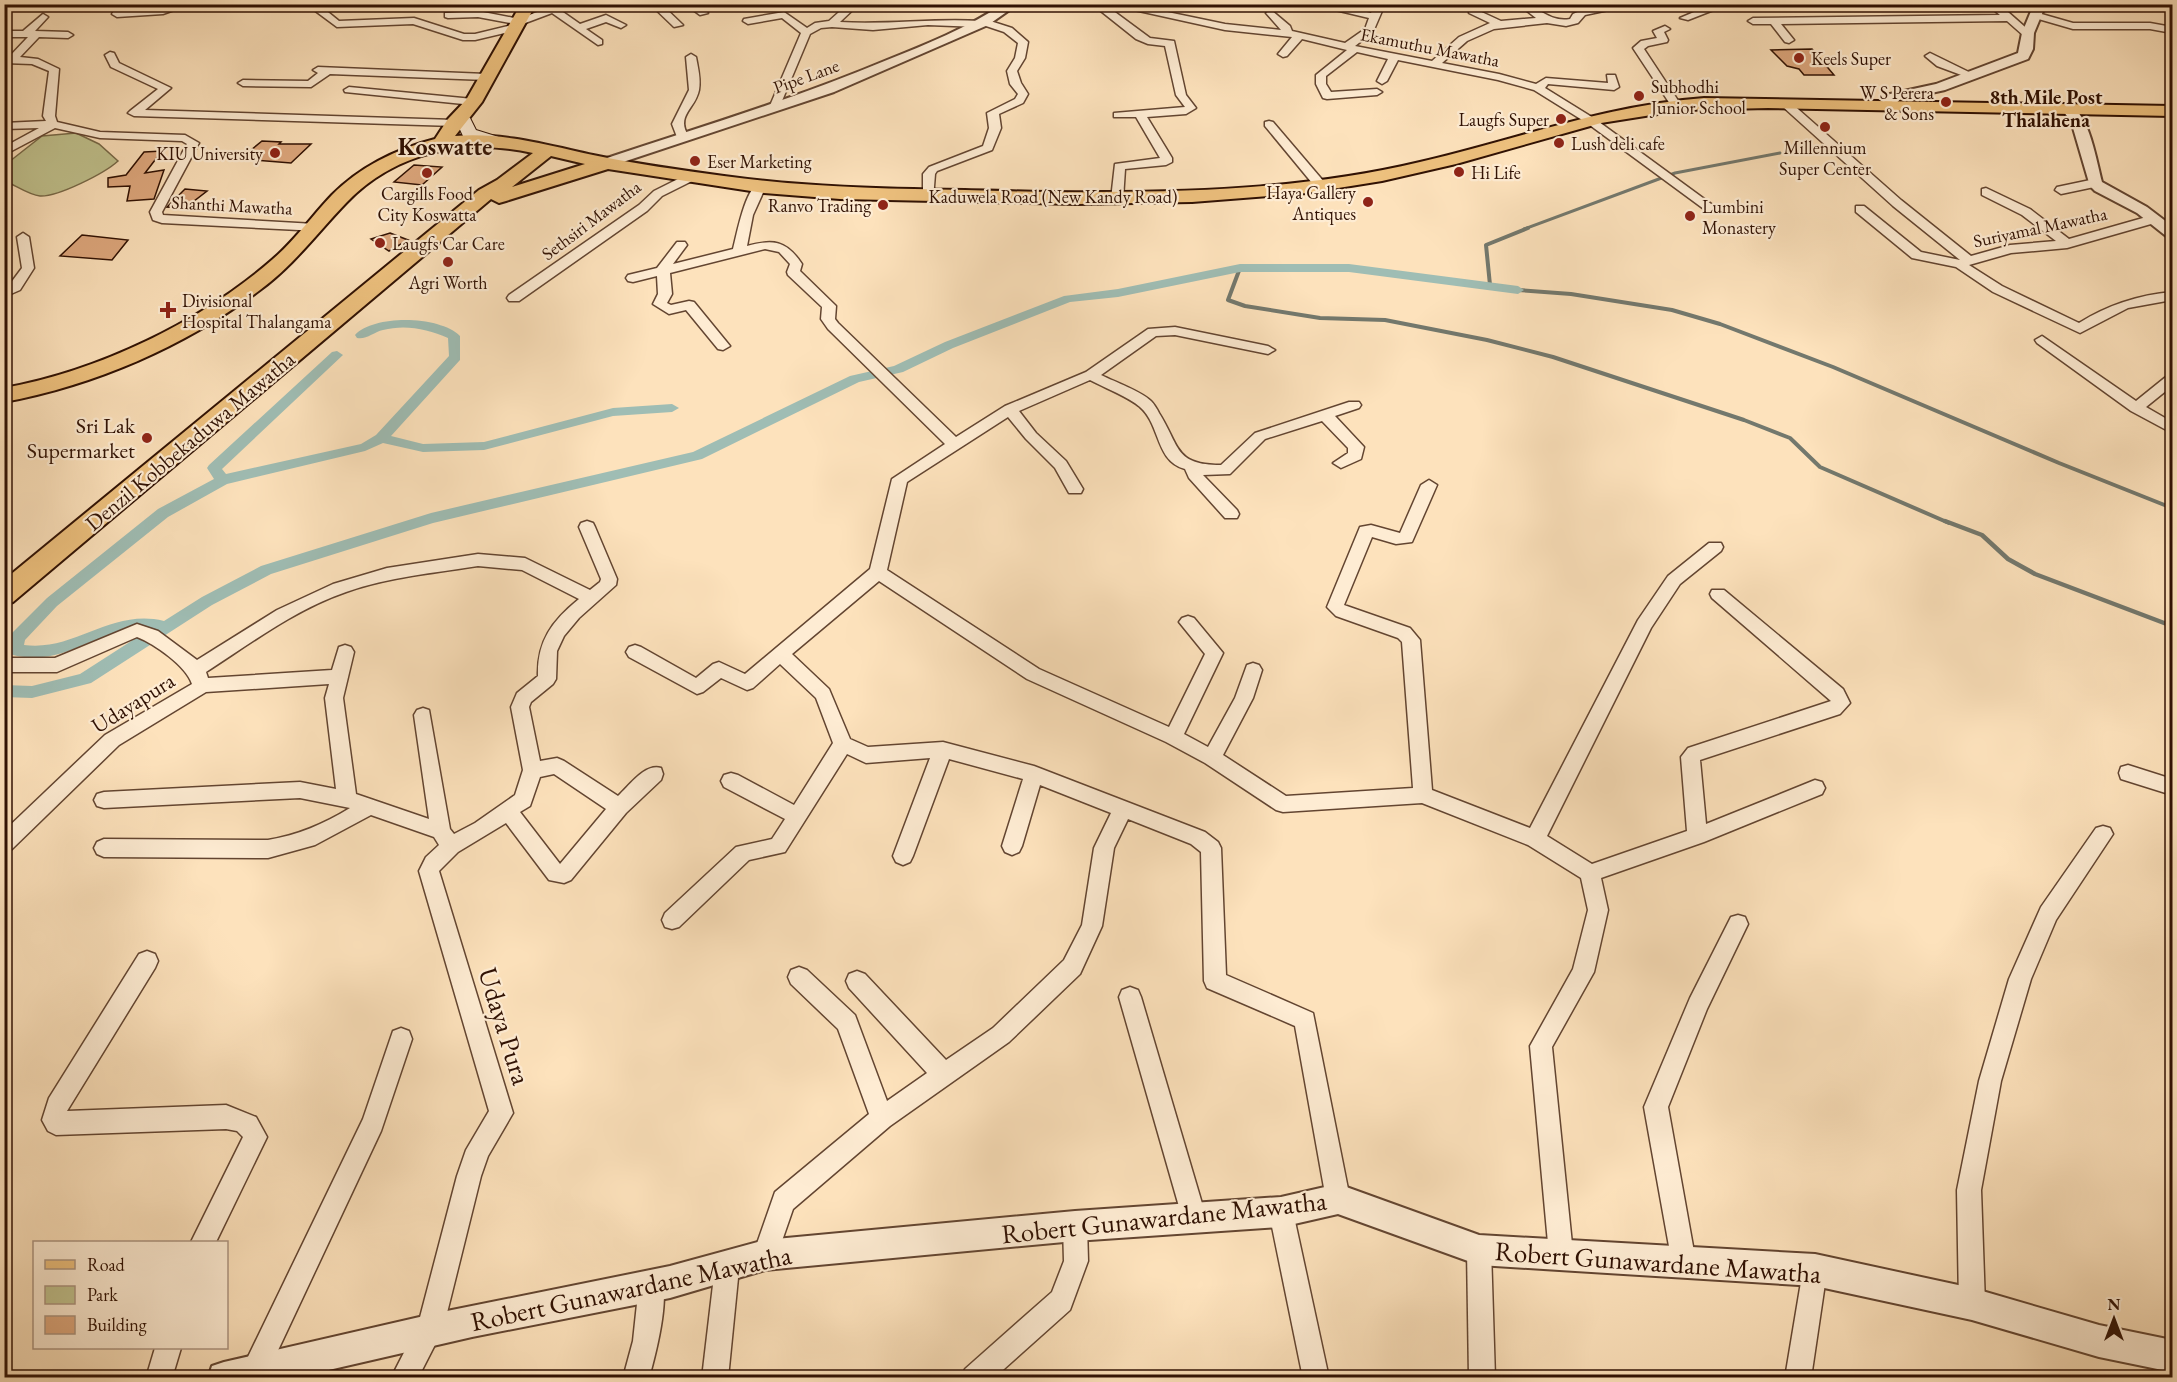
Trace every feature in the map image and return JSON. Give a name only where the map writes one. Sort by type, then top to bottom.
[{"type":"main road","points":[[458,123],[529,4]]},
{"type":"main road","name":"Kaduwela Road (New Kandy Road)","points":[[4,395],[34,390],[77,378],[124,358],[220,307],[262,279],[293,252],[347,192],[379,168],[409,153],[458,123],[499,142],[606,163],[760,186],[823,192],[929,196],[1117,198],[1227,195],[1322,186],[1426,166],[1591,121],[1676,105],[1888,105],[2070,111],[2172,111]]},
{"type":"main road","name":"Denzil Kobbekaduwa Mawatha","points":[[4,595],[479,200],[504,184],[541,150]]},
{"type":"main road","points":[[479,200],[606,163]]},
{"type":"street","points":[[123,4],[117,14],[163,11],[186,4]]},
{"type":"street","points":[[311,4],[337,24],[410,16],[463,38],[475,37],[519,24],[568,4]]},
{"type":"street","points":[[655,4],[678,25]]},
{"type":"street","points":[[690,4],[703,13]]},
{"type":"street","points":[[832,24],[854,4]]},
{"type":"street","name":"Pipe Lane","points":[[606,163],[774,108],[885,67],[981,23],[1012,4]]},
{"type":"street","points":[[1096,4],[1140,37],[1148,41],[1168,42],[1173,48],[1181,95],[1191,108],[1186,111],[1118,115]]},
{"type":"street","name":"Ekamuthu Mawatha","points":[[1112,4],[1226,27],[1300,35],[1538,88],[1591,121],[1712,209]]},
{"type":"street","points":[[1315,4],[1374,16]]},
{"type":"street","points":[[1523,4],[1544,21]]},
{"type":"street","points":[[1435,64],[1464,38],[1499,24],[1544,21],[1570,23],[1582,13],[1632,4]]},
{"type":"street","points":[[1685,18],[1724,4]]},
{"type":"street","points":[[1932,4],[1996,6],[2028,34]]},
{"type":"street","points":[[1378,5],[1369,30],[1321,75],[1321,84],[1327,96],[1380,87],[1395,56]]},
{"type":"street","points":[[1888,105],[1895,97],[1941,87],[2023,56],[2027,51],[2028,34],[2039,10],[2073,26],[2150,26],[2172,30]]},
{"type":"street","points":[[555,11],[598,42]]},
{"type":"street","points":[[1472,11],[1499,24]]},
{"type":"street","points":[[448,15],[478,14],[519,24]]},
{"type":"street","points":[[1271,14],[1286,28],[1287,33]]},
{"type":"street","points":[[748,21],[784,15],[806,32]]},
{"type":"street","points":[[8,60],[32,34],[43,17]]},
{"type":"street","points":[[578,28],[606,18],[621,26]]},
{"type":"street","points":[[1753,21],[2011,18]]},
{"type":"street","points":[[1774,21],[1789,40]]},
{"type":"street","points":[[774,108],[806,32],[819,25],[873,27],[928,22],[981,23],[1008,30],[1023,42],[1021,58],[1011,71],[1012,79],[1023,94],[1022,99],[993,113],[995,128],[988,148],[933,169],[929,174],[929,196]]},
{"type":"street","points":[[1665,29],[1658,31],[1663,40],[1645,43],[1638,48],[1676,105]]},
{"type":"street","points":[[4,34],[68,34]]},
{"type":"street","points":[[1283,54],[1300,35]]},
{"type":"street","points":[[100,135],[166,88],[115,65],[111,55]]},
{"type":"street","points":[[1930,56],[1941,64],[1972,76]]},
{"type":"street","points":[[683,137],[678,129],[678,121],[694,92],[691,57]]},
{"type":"street","points":[[4,152],[53,124],[49,116],[54,69],[34,61],[8,60]]},
{"type":"street","points":[[243,82],[311,84],[323,70],[486,77]]},
{"type":"street","points":[[1538,88],[1546,81],[1614,87],[1611,77]]},
{"type":"street","points":[[349,90],[458,123]]},
{"type":"street","points":[[1786,104],[1964,263],[1964,270],[2080,329],[2107,311],[2129,302],[2172,296]]},
{"type":"street","points":[[2070,111],[2078,120],[2095,183]]},
{"type":"street","points":[[1117,198],[1119,166],[1166,162],[1166,158],[1140,114]]},
{"type":"street","points":[[126,118],[458,123]]},
{"type":"street","name":"Shanthi Mawatha","points":[[4,126],[53,124],[100,135],[185,138],[193,143],[156,212],[157,217],[315,228]]},
{"type":"street","points":[[1269,124],[1322,186]]},
{"type":"street","name":"Sethsiri Mawatha","points":[[514,298],[643,208],[646,201],[656,194],[692,176]]},
{"type":"street","points":[[2061,190],[2095,183],[2172,232]]},
{"type":"street","points":[[739,252],[747,215],[760,186]]},
{"type":"street","points":[[1986,192],[2026,212],[2067,244]]},
{"type":"street","points":[[1860,209],[1917,255],[1964,263]]},
{"type":"street","name":"Suriyamal Mawatha","points":[[1964,263],[2010,249],[2067,244],[2154,219]]},
{"type":"street","points":[[4,293],[15,286],[28,268],[23,237]]},
{"type":"street","points":[[681,245],[663,269],[665,294],[660,304],[669,310],[689,305],[723,346]]},
{"type":"street","points":[[633,278],[765,246],[778,246],[786,249],[796,264],[793,272],[829,306],[828,319],[833,326],[954,444]]},
{"type":"street","points":[[635,652],[697,687],[720,669],[747,682],[878,572],[900,479],[954,444],[1010,409],[1091,375],[1153,332],[1175,331],[1268,350]]},
{"type":"street","points":[[2042,340],[2091,379],[2172,428]]},
{"type":"street","points":[[1091,375],[1146,404],[1162,429],[1169,450],[1184,464],[1205,470],[1225,470],[1260,436],[1354,405]]},
{"type":"street","points":[[2136,408],[2172,379]]},
{"type":"street","points":[[1010,409],[1031,436],[1061,465],[1075,489]]},
{"type":"street","points":[[1325,415],[1356,447],[1356,455],[1341,463]]},
{"type":"street","points":[[1192,466],[1194,474],[1231,514]]},
{"type":"street","points":[[1423,795],[1411,640],[1404,633],[1342,612],[1335,607],[1366,531],[1373,530],[1400,540],[1406,538],[1429,485]]},
{"type":"street","points":[[104,800],[300,790],[347,799],[446,838],[508,811],[523,801],[532,770],[520,707],[523,698],[547,679],[548,653],[554,635],[591,598],[608,585],[609,579],[587,527]]},
{"type":"street","points":[[1535,839],[1644,625],[1674,579],[1715,547]]},
{"type":"street","points":[[198,677],[283,614],[339,588],[387,574],[478,560],[525,564],[591,598]]},
{"type":"street","points":[[878,572],[1033,674],[1173,737],[1212,758],[1283,804],[1423,795],[1535,839],[1590,873],[1598,910],[1583,972],[1541,1046],[1561,1254]]},
{"type":"street","points":[[1697,836],[1690,757],[1695,753],[1834,709],[1841,704],[1837,694],[1718,594]]},
{"type":"street","points":[[1173,737],[1214,653],[1188,622]]},
{"type":"street","name":"Udayapura","points":[[4,665],[57,664],[137,630],[152,636],[198,677],[197,690],[111,740],[4,844]]},
{"type":"street","points":[[345,651],[334,698],[347,799]]},
{"type":"street","points":[[780,654],[823,694],[843,744],[866,755],[944,750],[1034,774],[1198,838],[1211,848],[1215,981],[1305,1020],[1338,1199]]},
{"type":"street","points":[[1212,758],[1244,698],[1253,670]]},
{"type":"street","points":[[198,677],[339,676]]},
{"type":"street","points":[[423,715],[446,838]]},
{"type":"street","points":[[672,920],[743,853],[778,846],[843,744]]},
{"type":"street","points":[[903,856],[944,750]]},
{"type":"street","points":[[532,770],[557,766],[619,807]]},
{"type":"street","points":[[2128,773],[2172,787]]},
{"type":"street","points":[[508,811],[556,874],[564,874],[619,807],[654,774]]},
{"type":"street","points":[[1012,846],[1034,774]]},
{"type":"street","points":[[731,781],[796,816]]},
{"type":"street","points":[[1590,873],[1697,836],[1815,788]]},
{"type":"street","points":[[104,848],[268,849],[286,847],[341,825],[369,807]]},
{"type":"street","points":[[765,1255],[784,1201],[882,1118],[1001,1035],[1072,967],[1092,926],[1104,848],[1123,809]]},
{"type":"street","points":[[1972,1304],[1970,1190],[1990,1081],[2020,979],[2048,914],[2103,834]]},
{"type":"street","name":"Udaya Pura","points":[[430,1329],[469,1176],[478,1150],[501,1113],[429,871],[446,838]]},
{"type":"street","points":[[1684,1263],[1656,1107],[1698,1005],[1738,924]]},
{"type":"street","points":[[147,961],[57,1106],[54,1120],[56,1124],[226,1117],[244,1121],[253,1128],[255,1137],[203,1241]]},
{"type":"street","points":[[799,977],[847,1022],[882,1118]]},
{"type":"street","points":[[857,981],[944,1075]]},
{"type":"street","points":[[1130,997],[1194,1217]]},
{"type":"street","points":[[255,1370],[373,1123],[400,1039]]},
{"type":"street","name":"Robert Gunawardane Mawatha","points":[[224,1377],[430,1329],[652,1285],[727,1268],[765,1255],[1075,1226],[1281,1212],[1338,1199],[1479,1250],[1815,1270],[1972,1304],[2099,1341],[2172,1356]]},
{"type":"street","points":[[1281,1212],[1316,1377]]},
{"type":"street","points":[[974,1377],[1061,1301],[1076,1262],[1075,1226]]},
{"type":"street","points":[[1479,1250],[1482,1377]]},
{"type":"street","points":[[716,1377],[727,1268]]},
{"type":"street","points":[[1798,1377],[1815,1270]]},
{"type":"street","points":[[636,1377],[646,1341],[652,1285]]},
{"type":"street","points":[[404,1377],[430,1329]]},
{"type":"street","points":[[159,1377],[167,1349]]},
{"type":"green space","points":[[76,133],[99,144],[118,161],[81,183],[48,195],[31,194],[5,181],[5,165],[42,136]]},
{"type":"building","name":"Keels Super","points":[[1812,49],[1834,75],[1804,75],[1799,69],[1787,66],[1771,50]]},
{"type":"building","name":"KIU University","points":[[262,141],[281,142],[279,144],[311,144],[291,163],[240,159]]},
{"type":"building","points":[[162,151],[145,173],[164,170],[154,199],[127,201],[130,186],[108,187],[108,178],[126,175],[144,152]]},
{"type":"building","name":"Cargills Food City Koswatta","points":[[414,165],[442,167],[422,185],[394,182]]},
{"type":"building","points":[[185,189],[207,191],[185,208],[167,207]]},
{"type":"building","points":[[390,233],[408,240],[389,251],[371,239]]},
{"type":"building","points":[[82,235],[128,240],[112,260],[60,256]]},
{"type":"waterway","points":[[1524,229],[1675,173],[1780,153]]},
{"type":"waterway","points":[[1490,285],[1486,245],[1528,228]]},
{"type":"waterway","points":[[1240,268],[1228,300],[1245,306],[1320,318],[1385,320],[1487,340],[1553,357],[1744,420],[1790,438],[1820,467],[1949,523]]},
{"type":"waterway","points":[[167,627],[207,601],[266,570],[431,518],[697,456],[855,379],[898,369],[949,345],[1068,299],[1118,293],[1240,268],[1349,268],[1518,290]]},
{"type":"waterway","points":[[1518,290],[1571,294],[1672,310],[1720,324],[1833,367],[2059,463],[2172,508]]},
{"type":"waterway","points":[[361,335],[383,326],[407,324],[431,327],[454,336],[455,357],[381,438]]},
{"type":"waterway","points":[[223,480],[214,468],[337,355]]},
{"type":"waterway","points":[[381,438],[423,448],[484,446],[613,412],[672,408]]},
{"type":"waterway","points":[[223,480],[365,447],[381,438]]},
{"type":"waterway","points":[[167,627],[138,623],[107,630],[65,648],[34,652],[16,650],[17,638],[52,602],[163,513],[223,480]]},
{"type":"waterway","points":[[1945,521],[1982,535],[2008,559],[2035,574],[2172,626]]},
{"type":"waterway","points":[[4,691],[32,692],[85,679],[167,627]]},
{"type":"place","name":"Keels Super","points":[[1799,58]]},
{"type":"place","name":"Subhodhi Junior School","points":[[1639,96]]},
{"type":"place","name":"W S Perera & Sons","points":[[1946,102]]},
{"type":"place","name":"Laugfs Super","points":[[1561,119]]},
{"type":"place","name":"Millennium Super Center","points":[[1825,127]]},
{"type":"place","name":"Lush deli cafe","points":[[1559,143]]},
{"type":"place","name":"KIU University","points":[[275,153]]},
{"type":"place","name":"Eser Marketing","points":[[695,161]]},
{"type":"place","name":"Hi Life","points":[[1459,172]]},
{"type":"place","name":"Cargills Food City Koswatta","points":[[427,173]]},
{"type":"place","name":"Haya Gallery Antiques","points":[[1368,202]]},
{"type":"place","name":"Ranvo Trading","points":[[883,205]]},
{"type":"place","name":"Lumbini Monastery","points":[[1690,216]]},
{"type":"place","name":"Laugfs Car Care","points":[[380,243]]},
{"type":"place","name":"Agri Worth","points":[[448,262]]},
{"type":"place","name":"Divisional Hospital Thalangama","points":[[168,310]]},
{"type":"place","name":"Sri Lak Supermarket","points":[[147,438]]},
{"type":"district","name":"8th Mile Post Thalahena","points":[[2046,108]]},
{"type":"district","name":"Koswatte","points":[[445,146]]}]
